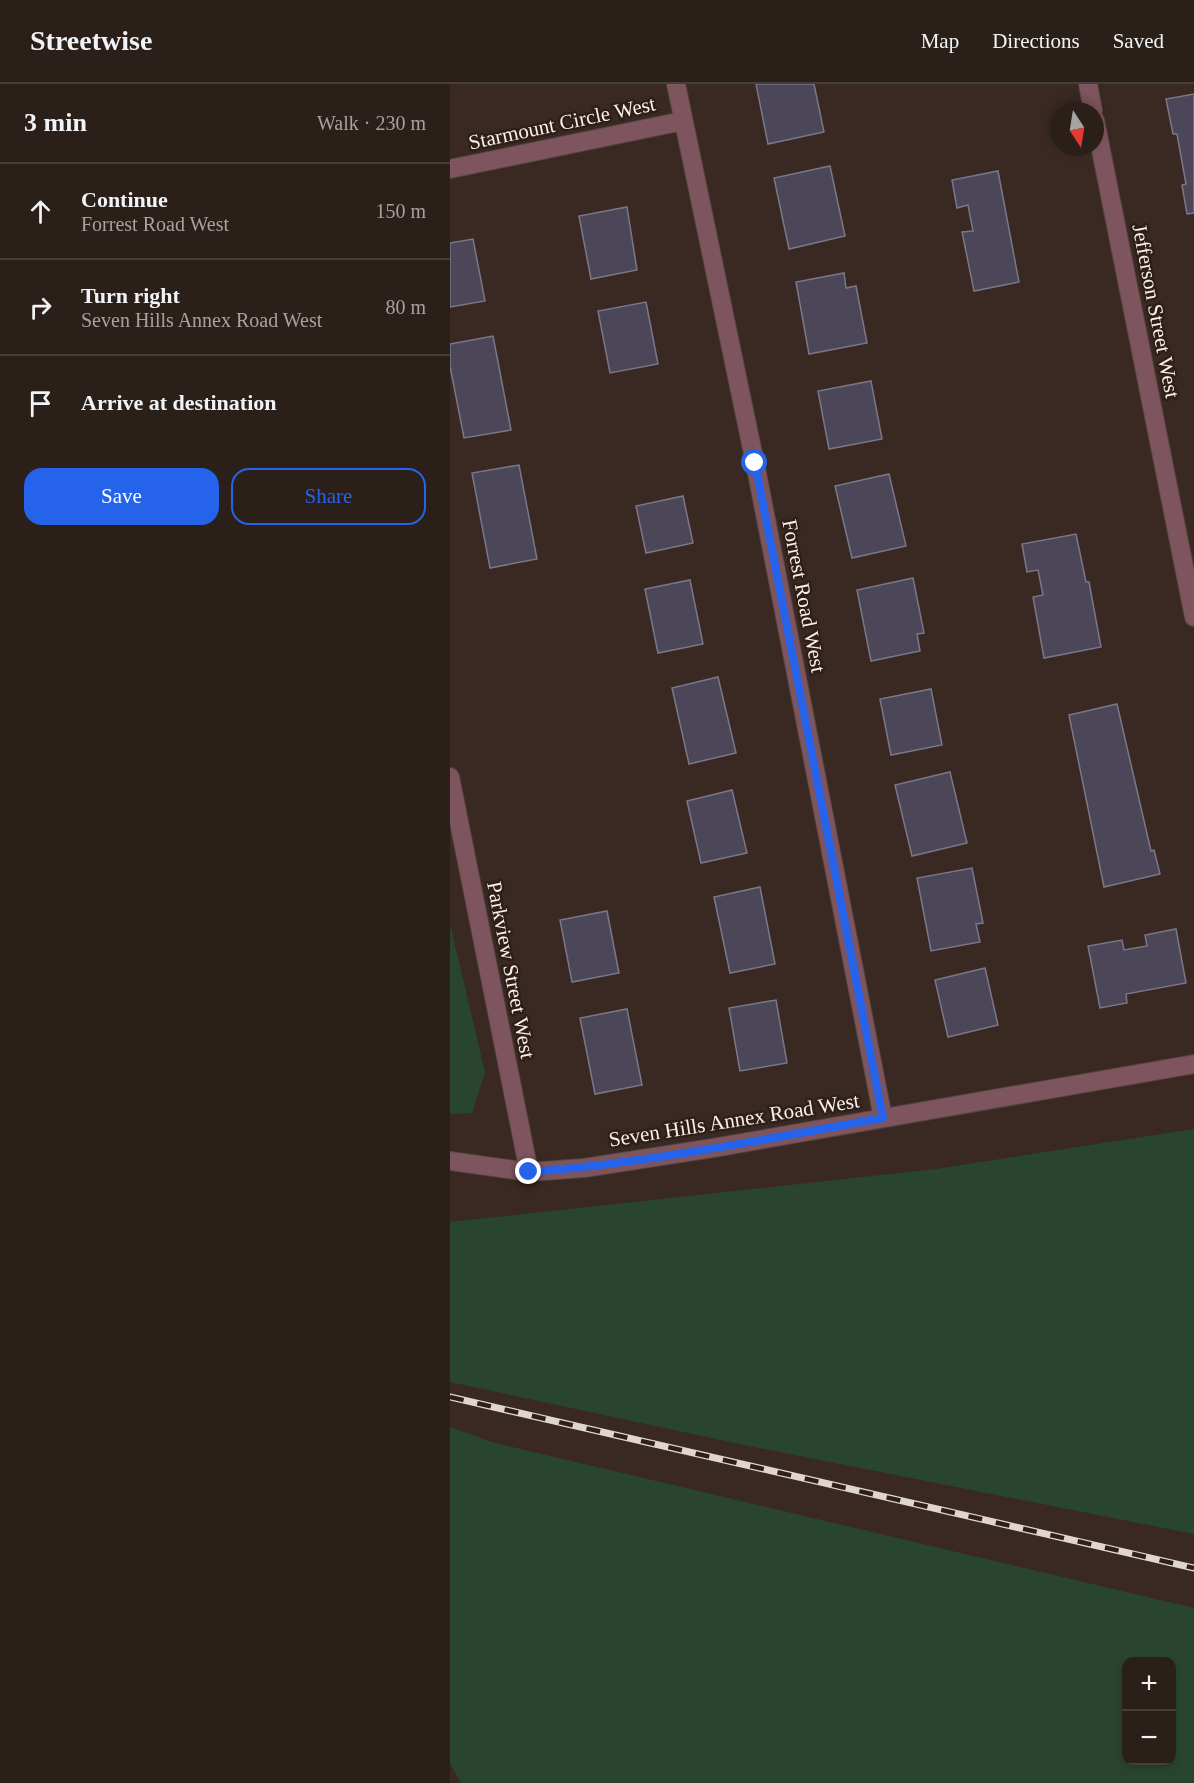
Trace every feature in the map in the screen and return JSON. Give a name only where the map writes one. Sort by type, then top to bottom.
[{"type":"street","name":"Forrest Road West","points":[[676,84],[757,475],[883,1118]]},
{"type":"street","points":[[1088,84],[1091,102]]},
{"type":"street","name":"Starmount Circle West","points":[[450,169],[683,121]]},
{"type":"street","name":"Jefferson Street West","points":[[1102,156],[1194,616]]},
{"type":"street","name":"Parkview Street West","points":[[450,777],[529,1172]]},
{"type":"street","name":"Seven Hills Annex Road West","points":[[450,1161],[529,1172],[607,1164],[1194,1064]]},
{"type":"green space","points":[[450,924],[485,1072],[472,1113],[450,1114]]},
{"type":"green space","points":[[1194,1129],[1194,1534],[749,1446],[450,1382],[450,1222],[936,1169]]},
{"type":"green space","points":[[450,1427],[495,1443],[1194,1608],[1194,1783],[461,1783],[450,1764]]},
{"type":"building","points":[[756,84],[814,84],[824,132],[768,144]]},
{"type":"building","points":[[1194,94],[1194,213],[1187,214],[1182,185],[1186,184],[1177,134],[1173,134],[1166,99]]},
{"type":"building","points":[[830,166],[845,236],[789,249],[774,178]]},
{"type":"building","points":[[998,171],[1019,282],[974,291],[962,232],[973,231],[968,205],[957,208],[952,180]]},
{"type":"building","points":[[627,207],[637,270],[591,279],[579,216]]},
{"type":"building","points":[[473,239],[485,301],[450,307],[450,243]]},
{"type":"building","points":[[844,273],[846,288],[856,286],[867,343],[809,354],[796,282]]},
{"type":"building","points":[[646,302],[658,364],[610,373],[598,311]]},
{"type":"building","points":[[493,336],[511,430],[464,438],[450,366],[450,344]]},
{"type":"building","points":[[871,381],[882,439],[829,449],[818,391]]},
{"type":"building","points":[[519,465],[537,559],[490,568],[472,473]]},
{"type":"building","points":[[889,474],[906,546],[852,558],[835,486]]},
{"type":"building","points":[[683,496],[693,543],[646,553],[636,506]]},
{"type":"building","points":[[1076,534],[1086,582],[1089,582],[1101,647],[1044,658],[1033,597],[1043,595],[1038,570],[1027,572],[1022,544]]},
{"type":"building","points":[[913,578],[924,633],[917,634],[920,651],[871,661],[857,590]]},
{"type":"building","points":[[690,580],[703,644],[658,653],[645,589]]},
{"type":"building","points":[[718,677],[736,753],[689,764],[672,688]]},
{"type":"building","points":[[931,689],[942,745],[891,755],[880,699]]},
{"type":"building","points":[[1117,704],[1151,851],[1154,850],[1160,874],[1104,887],[1069,715]]},
{"type":"building","points":[[950,772],[967,843],[912,856],[895,785]]},
{"type":"building","points":[[732,790],[747,853],[701,863],[687,801]]},
{"type":"building","points":[[972,868],[983,923],[976,924],[980,942],[931,951],[917,878]]},
{"type":"building","points":[[760,887],[775,964],[730,973],[714,897]]},
{"type":"building","points":[[607,911],[619,973],[572,982],[560,920]]},
{"type":"building","points":[[1176,929],[1186,983],[1126,994],[1127,1003],[1100,1008],[1088,946],[1122,940],[1124,950],[1147,946],[1145,935]]},
{"type":"building","points":[[985,968],[998,1025],[948,1037],[935,980]]},
{"type":"building","points":[[776,1000],[787,1063],[740,1071],[729,1008]]},
{"type":"building","points":[[627,1009],[642,1085],[595,1094],[580,1018]]},
{"type":"railway","points":[[450,1397],[1194,1568]]},
{"type":"route","points":[[529,1172],[584,1168],[883,1118],[755,463]]}]
